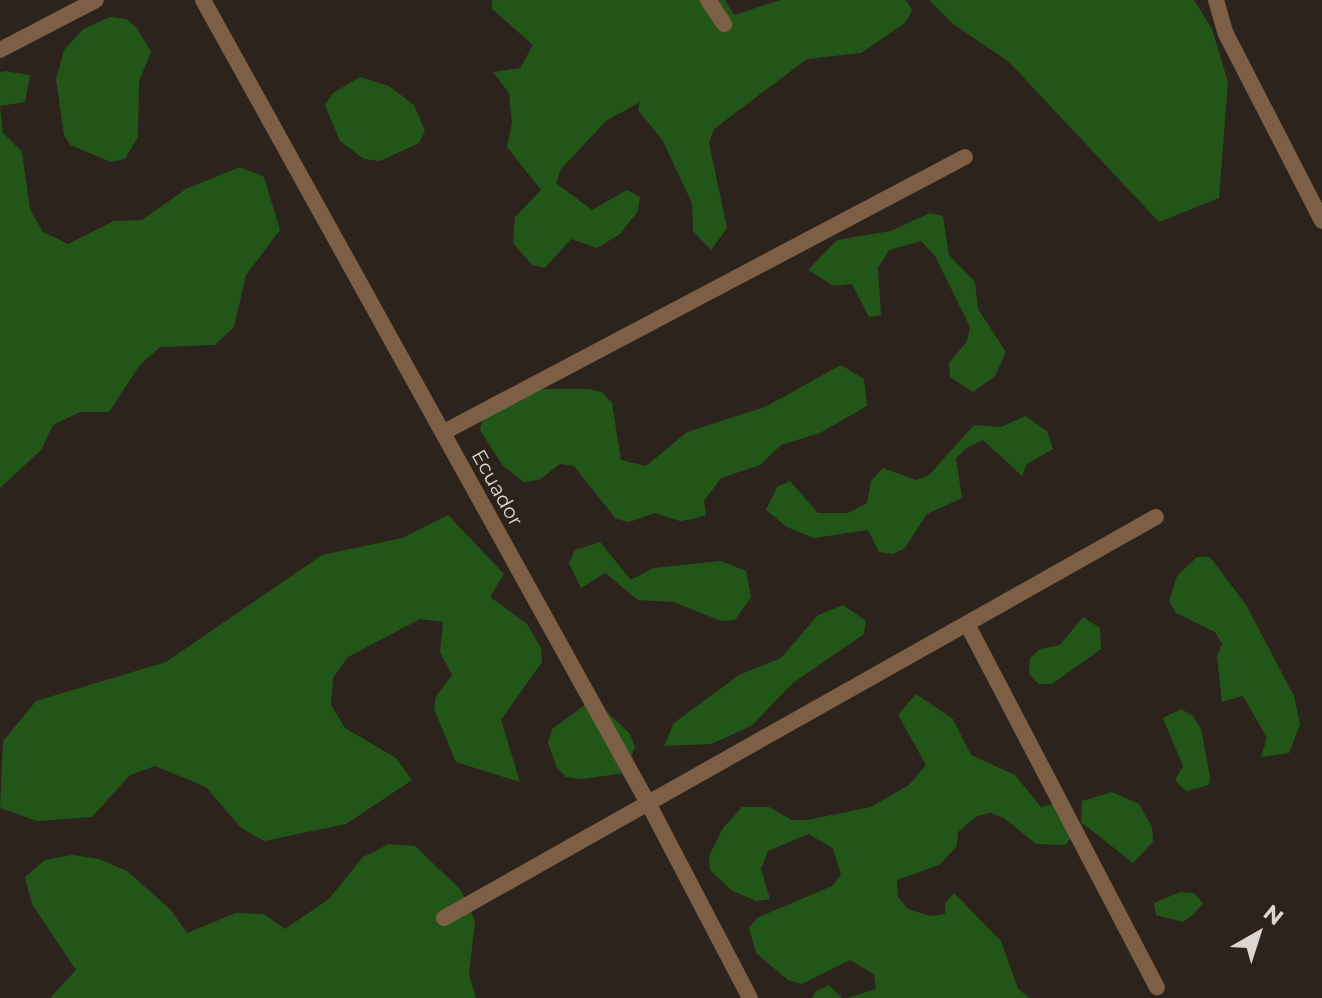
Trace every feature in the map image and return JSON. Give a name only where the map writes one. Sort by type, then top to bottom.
[{"type":"street","points":[[0,50],[96,0]]},
{"type":"street","name":"Ecuador","points":[[203,0],[648,803],[750,998]]},
{"type":"street","points":[[708,0],[724,24]]},
{"type":"street","points":[[1216,0],[1226,34],[1322,221]]},
{"type":"street","points":[[444,432],[965,157]]},
{"type":"street","points":[[444,918],[1156,517]]},
{"type":"street","points":[[967,624],[1157,987]]},
{"type":"green space","points":[[492,0],[725,0],[734,15],[780,0],[906,0],[912,10],[906,22],[861,53],[807,59],[714,129],[709,143],[727,228],[711,250],[693,231],[692,203],[663,141],[638,110],[640,102],[606,121],[561,169],[556,183],[592,210],[627,190],[640,197],[638,211],[620,234],[597,248],[571,239],[545,268],[532,265],[513,243],[515,217],[541,190],[507,147],[512,123],[509,93],[493,72],[520,68],[533,45],[492,9]]},
{"type":"green space","points":[[929,0],[1194,0],[1212,29],[1228,82],[1219,198],[1159,222],[1008,61],[953,24]]},
{"type":"green space","points":[[110,17],[126,19],[137,28],[151,52],[139,81],[138,137],[125,159],[111,162],[70,145],[64,135],[56,79],[64,50],[83,29]]},
{"type":"green space","points":[[0,73],[30,75],[25,102],[0,106]]},
{"type":"green space","points":[[360,77],[389,86],[414,105],[425,131],[419,143],[380,161],[364,159],[340,141],[325,105],[333,93]]},
{"type":"green space","points":[[0,106],[3,133],[22,152],[30,209],[43,232],[68,244],[114,221],[142,220],[186,189],[240,167],[264,177],[280,230],[246,275],[234,327],[215,345],[160,347],[139,366],[109,412],[80,412],[53,425],[41,450],[0,488]]},
{"type":"green space","points":[[930,213],[943,216],[949,255],[975,282],[978,309],[1006,352],[995,376],[973,392],[950,377],[949,363],[967,341],[970,327],[935,256],[921,241],[889,250],[878,268],[881,315],[869,317],[852,284],[834,286],[808,270],[837,240],[891,231]]},
{"type":"green space","points":[[841,365],[864,379],[867,406],[820,433],[781,445],[760,465],[721,478],[704,501],[706,515],[693,519],[680,521],[655,513],[629,522],[616,519],[574,466],[560,464],[539,480],[524,482],[503,466],[480,430],[483,416],[530,389],[589,389],[602,392],[612,403],[621,460],[646,466],[687,432],[765,407]]},
{"type":"green space","points":[[1025,416],[1047,431],[1053,449],[1027,464],[1022,476],[983,440],[966,448],[956,458],[962,498],[927,514],[905,548],[893,554],[879,552],[868,530],[814,538],[787,527],[766,510],[777,487],[790,481],[818,513],[848,513],[867,503],[871,481],[883,468],[916,480],[928,476],[974,425],[1001,427]]},
{"type":"green space","points":[[448,515],[504,574],[490,597],[527,624],[541,648],[542,662],[501,720],[520,782],[456,762],[434,709],[436,696],[452,675],[440,652],[443,622],[420,619],[348,657],[333,678],[331,705],[345,728],[396,758],[412,780],[346,824],[264,841],[241,828],[206,787],[155,766],[130,775],[92,817],[37,821],[0,808],[3,741],[36,701],[166,662],[322,555],[402,538]]},
{"type":"green space","points":[[600,542],[631,580],[653,568],[721,561],[746,571],[751,597],[735,620],[721,621],[674,602],[638,600],[605,573],[581,588],[569,563],[575,550]]},
{"type":"green space","points":[[1197,557],[1210,557],[1246,605],[1294,696],[1300,724],[1289,753],[1261,757],[1267,738],[1243,696],[1222,702],[1217,656],[1222,644],[1215,632],[1176,613],[1169,601],[1177,576]]},
{"type":"green space","points":[[843,605],[866,621],[864,634],[793,683],[751,726],[711,744],[664,746],[674,723],[739,675],[781,658],[818,615]]},
{"type":"green space","points":[[1083,617],[1100,628],[1101,649],[1052,684],[1039,684],[1029,674],[1030,658],[1040,649],[1060,645]]},
{"type":"green space","points":[[916,694],[953,719],[971,755],[1015,775],[1041,807],[1054,804],[1074,835],[1065,845],[1036,844],[1004,818],[990,813],[977,816],[958,832],[957,846],[939,865],[897,880],[898,897],[908,909],[930,916],[945,914],[945,903],[954,893],[1001,941],[1018,989],[1030,998],[847,998],[876,989],[874,974],[850,960],[802,984],[788,980],[756,953],[749,928],[757,918],[832,886],[841,875],[833,848],[808,834],[768,851],[761,869],[770,899],[756,901],[731,890],[710,870],[709,856],[723,828],[742,807],[769,807],[792,820],[807,820],[871,807],[909,785],[926,765],[898,715]]},
{"type":"green space","points":[[586,704],[600,705],[630,734],[635,747],[625,773],[582,779],[566,777],[557,768],[548,743],[552,729]]},
{"type":"green space","points":[[1181,709],[1193,716],[1201,729],[1210,776],[1209,785],[1186,791],[1175,780],[1183,766],[1163,718]]},
{"type":"green space","points":[[1112,792],[1139,804],[1152,827],[1153,842],[1133,863],[1081,822],[1082,801]]},
{"type":"green space","points":[[389,844],[415,846],[461,890],[475,921],[469,975],[476,998],[50,998],[76,970],[32,904],[25,877],[45,860],[72,855],[99,859],[127,871],[170,909],[187,933],[236,913],[264,914],[285,929],[329,899],[363,857]]},
{"type":"green space","points":[[1180,892],[1194,893],[1203,903],[1194,914],[1183,922],[1156,915],[1154,903]]},
{"type":"green space","points":[[829,985],[842,998],[812,998],[816,991]]}]
